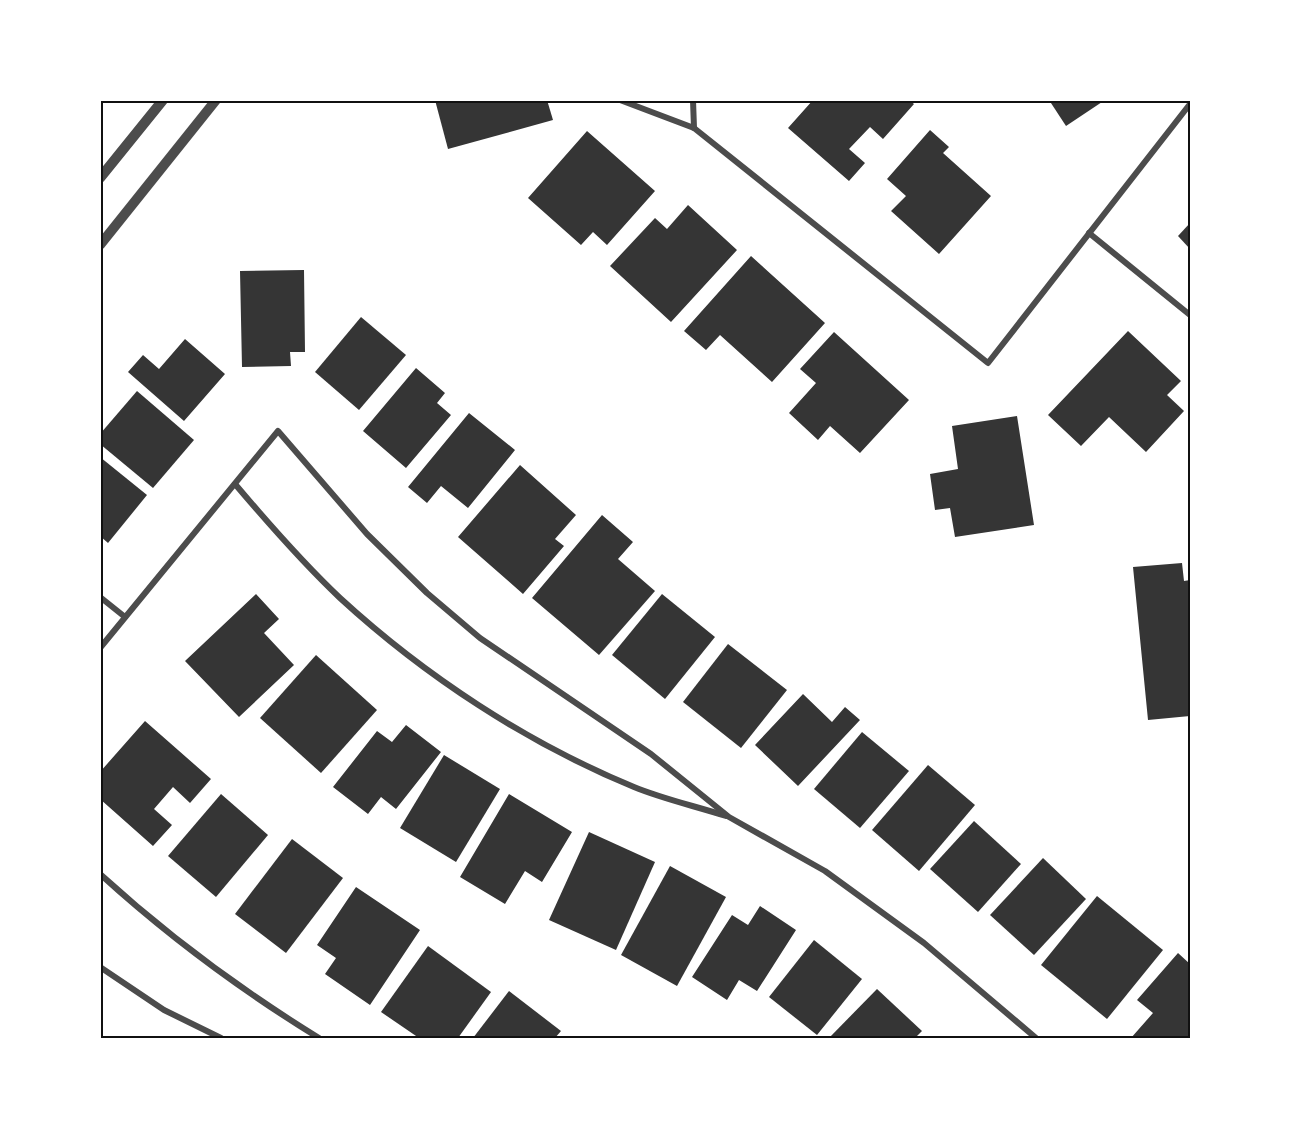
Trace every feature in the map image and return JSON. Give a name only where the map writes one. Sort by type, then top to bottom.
[{"type":"street","points":[[100,178],[163,100]]},
{"type":"street","points":[[100,244],[216,100]]},
{"type":"street","points":[[620,100],[694,128],[988,363],[1191,104]]},
{"type":"street","points":[[693,100],[694,128]]},
{"type":"street","points":[[1089,233],[1191,315]]},
{"type":"street","points":[[100,648],[278,431],[367,534],[427,593],[471,631],[539,681],[651,754],[729,817],[825,872],[924,943],[1036,1038]]},
{"type":"street","points":[[235,484],[280,536],[340,597],[398,647],[475,703],[553,748],[635,788],[729,817]]},
{"type":"street","points":[[100,597],[125,617]]},
{"type":"street","points":[[100,874],[194,953],[264,1004],[319,1038]]},
{"type":"street","points":[[100,967],[164,1010],[221,1038]]},
{"type":"building","points":[[435,100],[547,100],[553,120],[448,149]]},
{"type":"building","points":[[813,100],[909,100],[914,104],[883,139],[870,127],[849,149],[865,163],[849,181],[788,128]]},
{"type":"building","points":[[1049,100],[1105,100],[1066,126]]},
{"type":"building","points":[[930,130],[949,147],[943,153],[991,196],[939,254],[891,211],[906,196],[887,179]]},
{"type":"building","points":[[587,131],[655,191],[607,245],[593,232],[581,245],[528,198]]},
{"type":"building","points":[[688,205],[737,250],[671,322],[610,266],[655,218],[667,229]]},
{"type":"building","points":[[1190,223],[1190,249],[1178,236]]},
{"type":"building","points":[[751,256],[825,323],[772,382],[720,335],[706,350],[684,331]]},
{"type":"building","points":[[304,270],[305,352],[290,352],[291,366],[242,367],[240,271]]},
{"type":"building","points":[[361,317],[406,355],[359,410],[315,372]]},
{"type":"building","points":[[1128,331],[1181,381],[1167,395],[1184,411],[1146,452],[1109,417],[1081,446],[1048,415]]},
{"type":"building","points":[[834,332],[909,400],[860,453],[830,426],[818,440],[789,413],[816,383],[800,369]]},
{"type":"building","points":[[185,339],[225,374],[184,421],[128,372],[143,355],[159,369]]},
{"type":"building","points":[[416,368],[445,393],[437,403],[451,415],[406,468],[363,431]]},
{"type":"building","points":[[137,391],[194,440],[153,488],[100,444],[100,434]]},
{"type":"building","points":[[469,413],[515,450],[468,508],[441,486],[427,503],[408,487]]},
{"type":"building","points":[[1017,416],[1034,525],[955,537],[950,508],[935,510],[930,474],[958,469],[952,426]]},
{"type":"building","points":[[100,457],[147,495],[108,543],[100,536]]},
{"type":"building","points":[[520,465],[576,515],[555,539],[564,546],[523,594],[458,537]]},
{"type":"building","points":[[602,515],[633,542],[618,559],[655,591],[599,655],[532,598]]},
{"type":"building","points":[[1182,563],[1184,581],[1190,580],[1190,716],[1148,720],[1133,567]]},
{"type":"building","points":[[256,594],[279,619],[264,633],[294,665],[239,717],[185,661]]},
{"type":"building","points":[[662,594],[715,637],[665,699],[612,655]]},
{"type":"building","points":[[728,644],[787,690],[741,748],[683,702]]},
{"type":"building","points":[[316,655],[377,710],[321,773],[260,718]]},
{"type":"building","points":[[803,694],[832,722],[845,707],[860,720],[798,786],[755,745]]},
{"type":"building","points":[[145,721],[211,779],[190,803],[173,787],[154,809],[172,825],[153,846],[100,799],[100,772]]},
{"type":"building","points":[[406,725],[441,752],[396,809],[381,797],[368,814],[333,787],[377,731],[392,742]]},
{"type":"building","points":[[862,732],[909,771],[860,828],[814,789]]},
{"type":"building","points":[[444,755],[500,789],[456,862],[400,828]]},
{"type":"building","points":[[928,765],[975,805],[919,871],[872,830]]},
{"type":"building","points":[[221,794],[268,835],[216,897],[168,856]]},
{"type":"building","points":[[509,794],[572,832],[542,882],[525,871],[505,904],[460,877]]},
{"type":"building","points":[[974,821],[1021,864],[978,912],[930,869]]},
{"type":"building","points":[[589,832],[655,862],[616,950],[549,920]]},
{"type":"building","points":[[292,839],[343,878],[286,953],[235,914]]},
{"type":"building","points":[[1043,858],[1086,899],[1034,955],[990,915]]},
{"type":"building","points":[[670,866],[726,897],[677,986],[621,955]]},
{"type":"building","points":[[356,887],[420,930],[370,1005],[325,974],[336,958],[317,945]]},
{"type":"building","points":[[1097,896],[1163,950],[1107,1019],[1041,965]]},
{"type":"building","points":[[760,906],[796,930],[757,991],[739,980],[727,1000],[692,977],[732,915],[748,925]]},
{"type":"building","points":[[814,940],[862,979],[817,1035],[769,997]]},
{"type":"building","points":[[428,946],[491,992],[458,1038],[419,1038],[381,1012]]},
{"type":"building","points":[[1178,953],[1190,964],[1190,1038],[1131,1038],[1153,1013],[1137,1000]]},
{"type":"building","points":[[877,989],[922,1031],[915,1038],[829,1038]]},
{"type":"building","points":[[509,991],[561,1031],[555,1038],[473,1038]]}]
